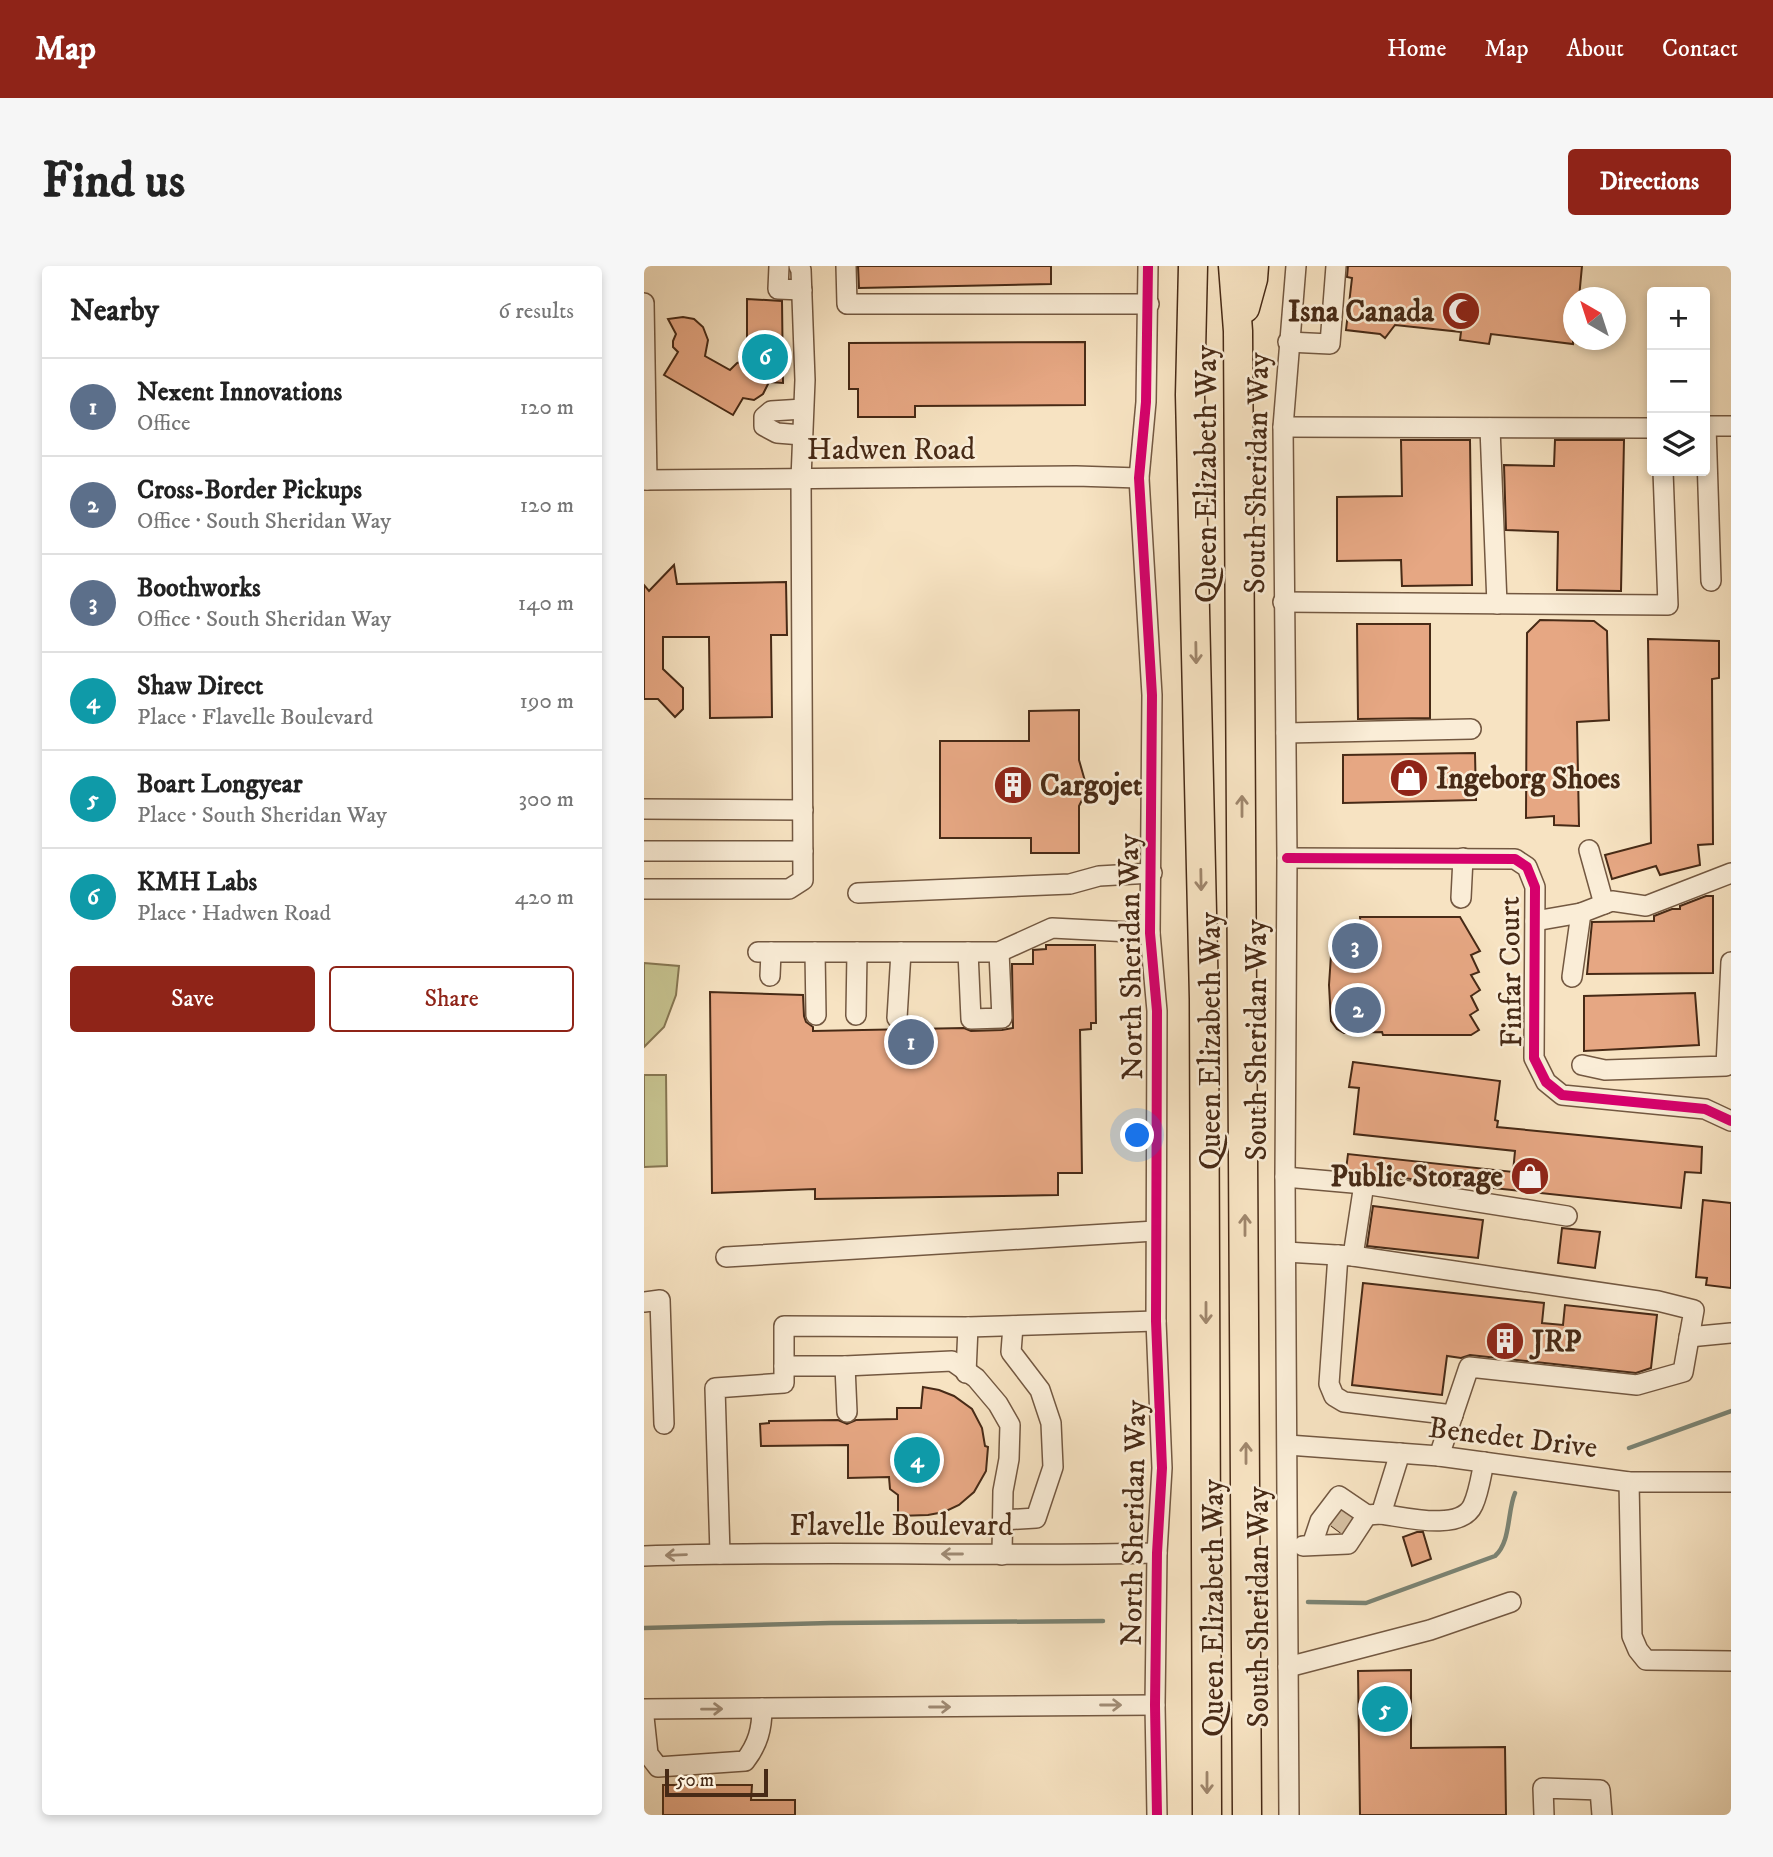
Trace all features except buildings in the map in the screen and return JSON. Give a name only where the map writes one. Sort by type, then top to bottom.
[{"type":"highway","name":"Queen Elizabeth Way","points":[[1193,266],[1190,395],[1204,1013],[1207,1815]]},
{"type":"highway","name":"Queen Elizabeth Way","points":[[1233,266],[1238,331],[1247,1815]]},
{"type":"highway","points":[[1238,331],[1253,279],[1254,266]]},
{"type":"street","points":[[779,266],[778,289],[802,290]]},
{"type":"street","points":[[644,889],[789,889],[803,880],[801,479],[805,380],[802,270],[799,266]]},
{"type":"street","points":[[846,266],[847,304],[1149,304]]},
{"type":"street","name":"North Sheridan Way","points":[[1148,266],[1146,402],[1139,478],[1152,695],[1150,933],[1157,1011],[1155,1231],[1162,1468],[1157,1553],[1157,1815]]},
{"type":"street","name":"South Sheridan Way","points":[[1289,1815],[1285,1177],[1287,858],[1283,427],[1296,266]]},
{"type":"street","points":[[1288,342],[1330,344],[1336,266]]},
{"type":"street","points":[[644,303],[645,480]]},
{"type":"street","points":[[802,435],[770,430],[764,426],[764,417],[771,411],[803,409]]},
{"type":"street","points":[[1710,426],[1731,426]]},
{"type":"street","points":[[1283,427],[1647,428]]},
{"type":"street","points":[[1490,428],[1497,604]]},
{"type":"street","name":"Hadwen Road","points":[[645,480],[1076,476],[1139,478]]},
{"type":"street","points":[[1283,602],[1668,605],[1663,476]]},
{"type":"street","points":[[1707,476],[1711,580]]},
{"type":"street","points":[[1286,733],[1471,729]]},
{"type":"street","points":[[644,808],[803,810]]},
{"type":"street","points":[[1589,850],[1604,904]]},
{"type":"street","points":[[644,851],[803,851]]},
{"type":"street","name":"Finfar Court","points":[[1287,858],[1515,859],[1527,867],[1535,887],[1534,1058],[1546,1082],[1562,1095],[1705,1109],[1731,1121]]},
{"type":"street","points":[[1461,898],[1463,859]]},
{"type":"street","points":[[858,893],[1070,884],[1099,876],[1152,873]]},
{"type":"street","points":[[1535,921],[1581,913],[1612,901],[1646,906],[1731,873]]},
{"type":"street","points":[[1572,977],[1581,913]]},
{"type":"street","points":[[770,976],[764,952],[999,952],[1052,928],[1150,933]]},
{"type":"street","points":[[815,952],[816,1015]]},
{"type":"street","points":[[856,1016],[857,952]]},
{"type":"street","points":[[897,1018],[901,952]]},
{"type":"street","points":[[968,952],[971,1019],[1002,1018],[999,952]]},
{"type":"street","points":[[1582,1065],[1605,1070],[1726,1066],[1731,962]]},
{"type":"street","points":[[1285,1177],[1364,1184],[1567,1216]]},
{"type":"street","points":[[1364,1184],[1346,1256],[1329,1384],[1334,1396],[1344,1402],[1453,1415]]},
{"type":"street","points":[[726,1257],[1155,1231]]},
{"type":"street","points":[[1286,1252],[1346,1256],[1658,1301],[1693,1310],[1683,1371],[1637,1385],[1469,1367],[1439,1456]]},
{"type":"street","points":[[644,1302],[660,1300],[664,1424]]},
{"type":"street","points":[[720,1553],[715,1388],[784,1383],[784,1326],[968,1327],[1156,1321]]},
{"type":"street","points":[[1003,1520],[1036,1518],[1053,1467],[1051,1423],[1040,1390],[1011,1352],[1013,1326]]},
{"type":"street","points":[[966,1373],[968,1327]]},
{"type":"street","points":[[1689,1337],[1731,1332]]},
{"type":"street","points":[[783,1366],[953,1361],[976,1378],[998,1404],[1010,1425],[1009,1459],[1003,1491],[1002,1555]]},
{"type":"street","points":[[845,1366],[847,1412]]},
{"type":"street","name":"Benedet Drive","points":[[1288,1444],[1439,1456],[1629,1482],[1731,1482]]},
{"type":"street","points":[[1347,1524],[1400,1453]]},
{"type":"street","points":[[1288,1547],[1347,1524],[1449,1521],[1461,1517],[1474,1504],[1484,1462]]},
{"type":"street","points":[[1629,1482],[1632,1636],[1638,1650],[1646,1660],[1731,1661]]},
{"type":"street","name":"Flavelle Boulevard","points":[[644,1556],[720,1553],[1157,1553]]},
{"type":"street","points":[[1288,1667],[1430,1630],[1511,1602]]},
{"type":"street","points":[[644,1709],[1155,1706]]},
{"type":"street","points":[[644,1717],[648,1754],[658,1767],[733,1762],[745,1761],[756,1747],[762,1724],[762,1708]]},
{"type":"street","points":[[1544,1815],[1544,1788],[1600,1790],[1602,1815]]},
{"type":"shaded area","points":[[644,963],[679,966],[676,995],[664,1027],[644,1047]]},
{"type":"shaded area","points":[[644,1075],[666,1075],[667,1166],[644,1167]]},
{"type":"waterway","points":[[1629,1448],[1731,1411]]},
{"type":"waterway","points":[[1308,1602],[1366,1603],[1495,1556],[1504,1543],[1515,1493]]},
{"type":"waterway","points":[[644,1628],[830,1623],[1103,1621]]},
{"type":"tunnel","points":[[1337,1530],[1349,1514]]},
{"type":"cycle path","points":[[1148,266],[1146,402],[1139,478],[1152,695],[1150,933],[1157,1011],[1156,1321],[1162,1468],[1157,1553],[1157,1815]]},
{"type":"cycle path","points":[[1287,858],[1515,859],[1527,867],[1535,887],[1534,1058],[1546,1082],[1562,1095],[1705,1109],[1731,1121]]},
{"type":"place","name":"Isna Canada","points":[[1461,311]]},
{"type":"place","name":"KMH Labs","points":[[765,357]]},
{"type":"place","name":"Ingeborg Shoes","points":[[1409,778]]},
{"type":"place","name":"Cargojet","points":[[1013,785]]},
{"type":"place","name":"Boothworks","points":[[1355,946]]},
{"type":"place","name":"Cross-Border Pickups","points":[[1358,1010]]},
{"type":"place","name":"Nexent Innovations","points":[[911,1042]]},
{"type":"place","name":"Public Storage","points":[[1530,1176]]},
{"type":"place","name":"JRP","points":[[1505,1341]]},
{"type":"place","name":"Shaw Direct","points":[[917,1460]]},
{"type":"place","name":"Boart Longyear","points":[[1385,1709]]}]
